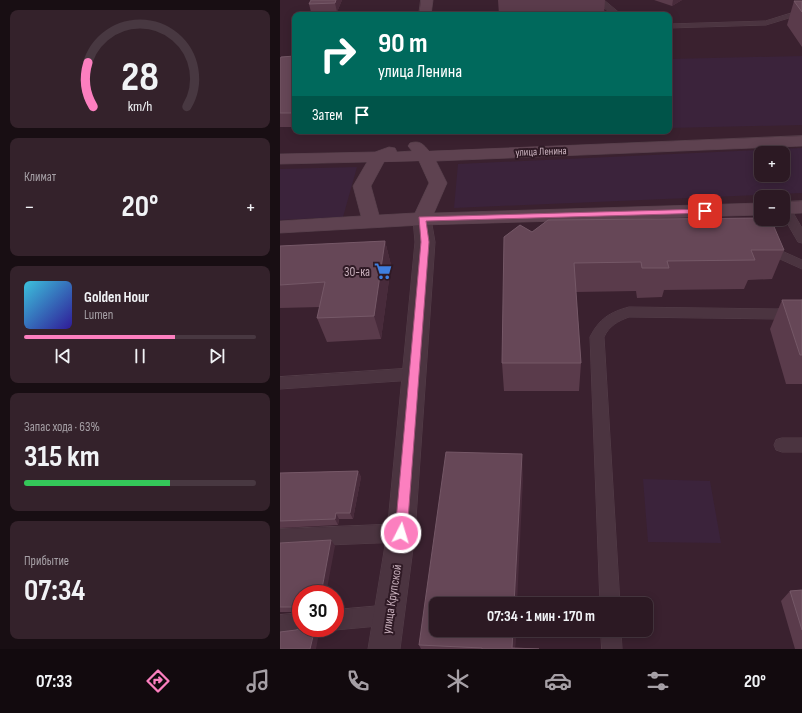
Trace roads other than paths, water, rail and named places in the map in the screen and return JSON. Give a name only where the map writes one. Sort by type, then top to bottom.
[{"type":"main road","points":[[425,12],[427,0]]},
{"type":"main road","points":[[372,222],[362,186],[378,157],[412,136],[426,156],[438,183],[422,219]]},
{"type":"main road","name":"улица Ленина","points":[[280,159],[426,156],[802,141]]},
{"type":"main road","points":[[790,208],[802,207]]},
{"type":"main road","points":[[280,227],[422,219],[690,212],[754,208]]},
{"type":"street","name":"улица Крупской","points":[[384,649],[401,533],[425,242],[422,219]]},
{"type":"lane","points":[[599,0],[614,12]]},
{"type":"lane","points":[[672,26],[766,22],[802,12]]},
{"type":"lane","points":[[690,212],[711,222]]},
{"type":"lane","points":[[790,219],[802,239]]},
{"type":"lane","points":[[754,242],[802,265]]},
{"type":"lane","points":[[610,597],[597,337],[601,328],[609,319],[629,312],[777,314],[794,310],[802,305]]},
{"type":"lane","points":[[280,383],[414,374]]},
{"type":"lane","points":[[782,445],[802,445]]},
{"type":"lane","points":[[280,538],[401,533]]},
{"type":"lane","points":[[344,619],[389,615]]},
{"type":"lane","points":[[280,625],[292,624]]},
{"type":"lane","points":[[611,637],[612,649]]},
{"type":"place","name":"30-ка","points":[[383,271]]}]
